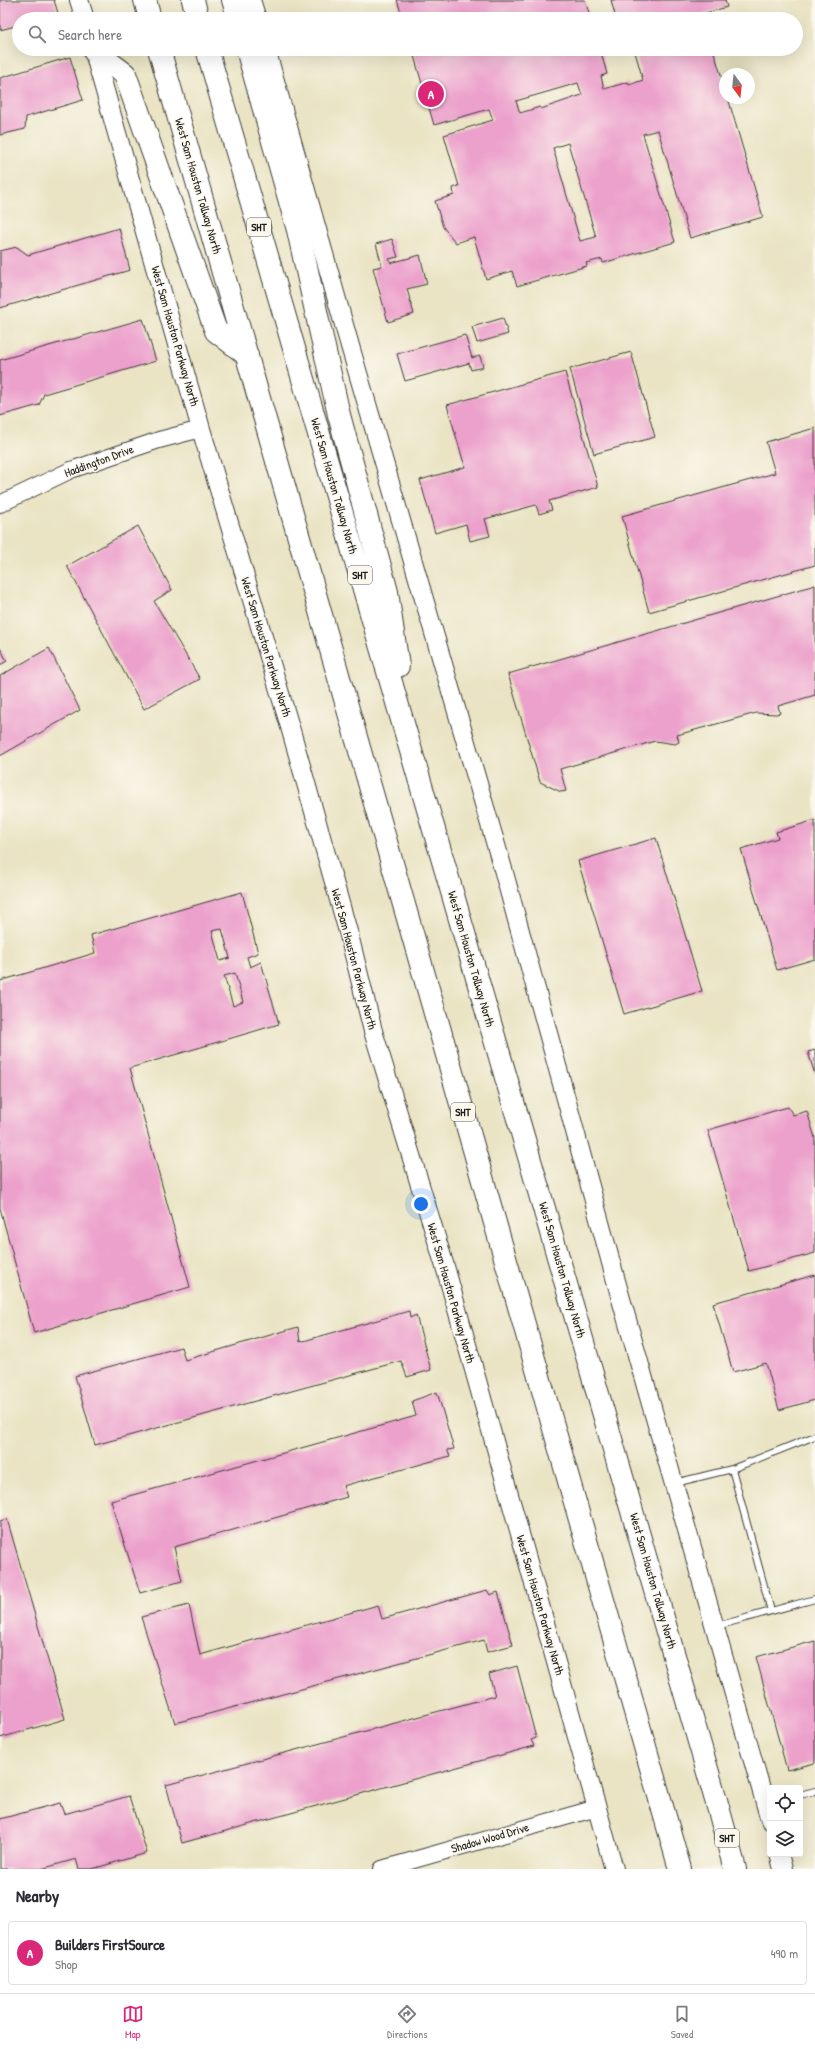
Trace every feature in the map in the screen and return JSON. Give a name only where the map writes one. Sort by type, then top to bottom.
[{"type":"highway","points":[[145,0],[148,12]]},
{"type":"highway","points":[[193,0],[196,12]]},
{"type":"highway","points":[[233,0],[237,12]]},
{"type":"highway","points":[[101,56],[124,74],[216,331],[247,355]]},
{"type":"highway","name":"West Sam Houston Tollway North","points":[[161,56],[680,1869]]},
{"type":"highway","name":"West Sam Houston Tollway North","points":[[209,56],[735,1869]]},
{"type":"highway","points":[[249,56],[298,230],[339,415],[387,592],[409,744]]},
{"type":"highway","points":[[718,1807],[740,1869]]},
{"type":"main road","points":[[79,0],[82,12]]},
{"type":"main road","points":[[251,0],[255,12]]},
{"type":"main road","name":"West Sam Houston Parkway North","points":[[95,56],[201,429],[290,727],[349,935],[373,1031],[446,1270],[614,1869]]},
{"type":"main road","points":[[268,56],[346,332],[503,869],[621,1299],[767,1802]]},
{"type":"main road","points":[[780,1857],[784,1869]]},
{"type":"street","name":"Haddington Drive","points":[[0,504],[70,470],[159,440],[201,429]]},
{"type":"street","name":"Shadow Wood Drive","points":[[382,1869],[597,1808]]},
{"type":"lane","points":[[675,1483],[732,1469],[815,1436]]},
{"type":"lane","points":[[732,1469],[771,1611]]},
{"type":"lane","points":[[715,1626],[815,1599]]},
{"type":"lane","points":[[803,1794],[815,1791]]},
{"type":"building","points":[[0,0],[54,0],[58,12],[12,12],[12,27],[0,30]]},
{"type":"building","points":[[397,0],[585,0],[589,12],[401,12]]},
{"type":"building","points":[[611,0],[725,0],[727,7],[709,12],[614,12]]},
{"type":"building","points":[[414,56],[602,56],[607,74],[601,76],[604,89],[628,82],[629,85],[643,80],[636,56],[715,56],[719,68],[719,104],[730,104],[763,217],[690,238],[658,130],[643,134],[675,242],[603,263],[602,259],[586,263],[587,266],[517,286],[512,271],[486,279],[474,237],[456,243],[443,227],[435,201],[454,195],[453,188],[459,186],[444,135],[493,120],[489,109],[434,125]],"holes":[[[578,83],[582,95],[541,109],[540,107],[520,113],[516,101]],[[568,143],[596,237],[580,241],[553,148]]]},
{"type":"building","points":[[70,57],[83,100],[26,117],[25,129],[0,135],[0,78]]},
{"type":"building","points":[[119,228],[130,270],[0,308],[0,251],[17,247],[28,255]]},
{"type":"building","points":[[392,239],[398,257],[389,259],[391,263],[420,255],[427,284],[407,289],[414,314],[388,322],[373,268],[382,266],[376,244]]},
{"type":"building","points":[[503,318],[508,334],[477,343],[472,327]]},
{"type":"building","points":[[143,319],[156,361],[44,394],[39,405],[0,416],[0,360]]},
{"type":"building","points":[[465,335],[472,358],[480,356],[483,367],[471,370],[469,363],[405,381],[397,354]]},
{"type":"building","points":[[631,352],[655,437],[594,454],[570,369]]},
{"type":"building","points":[[565,372],[598,487],[549,501],[552,510],[539,514],[536,505],[485,519],[490,536],[470,541],[466,524],[435,533],[420,480],[465,467],[447,405]]},
{"type":"building","points":[[815,428],[815,565],[649,612],[622,516],[775,473],[766,442]]},
{"type":"building","points":[[138,526],[172,590],[154,601],[200,679],[144,709],[67,566]]},
{"type":"building","points":[[815,585],[815,695],[778,706],[780,713],[756,713],[677,735],[679,742],[675,744],[655,741],[560,769],[566,791],[561,792],[540,782],[508,674]]},
{"type":"building","points":[[0,648],[7,661],[0,665]]},
{"type":"building","points":[[49,648],[80,710],[0,756],[0,676]]},
{"type":"building","points":[[815,820],[815,959],[777,970],[741,849],[778,838],[776,832]]},
{"type":"building","points":[[656,838],[702,991],[624,1014],[578,861]]},
{"type":"building","points":[[242,892],[258,953],[247,957],[250,967],[261,962],[279,1024],[130,1068],[190,1287],[34,1333],[0,1208],[0,981],[95,953],[91,935]],"holes":[[[222,929],[230,958],[220,961],[212,931]],[[235,973],[243,1002],[233,1006],[224,976]]]},
{"type":"building","points":[[815,1050],[815,1075],[808,1052]]},
{"type":"building","points":[[788,1107],[793,1115],[807,1111],[815,1138],[815,1253],[749,1271],[708,1130]]},
{"type":"building","points":[[815,1275],[815,1400],[779,1410],[766,1363],[733,1372],[713,1303]]},
{"type":"building","points":[[409,1311],[410,1318],[416,1315],[431,1370],[407,1377],[401,1361],[95,1445],[75,1376],[181,1347],[185,1360],[298,1327],[300,1342]]},
{"type":"building","points":[[437,1392],[454,1449],[447,1450],[450,1456],[343,1486],[347,1497],[174,1547],[182,1581],[140,1593],[111,1501],[416,1416],[412,1401]]},
{"type":"building","points":[[7,1519],[65,1719],[0,1738],[0,1521]]},
{"type":"building","points":[[487,1590],[490,1595],[498,1592],[513,1645],[487,1652],[484,1640],[175,1723],[141,1617],[189,1605],[200,1655],[378,1605],[382,1619]]},
{"type":"building","points":[[815,1641],[815,1763],[787,1770],[756,1657]]},
{"type":"building","points":[[517,1666],[536,1738],[531,1740],[534,1746],[182,1843],[166,1785],[495,1696],[489,1674]]},
{"type":"building","points":[[129,1796],[147,1853],[92,1869],[79,1869],[76,1859],[41,1869],[0,1869],[0,1819],[60,1803],[64,1814]]},
{"type":"place","name":"Builders FirstSource","points":[[431,94]]}]
